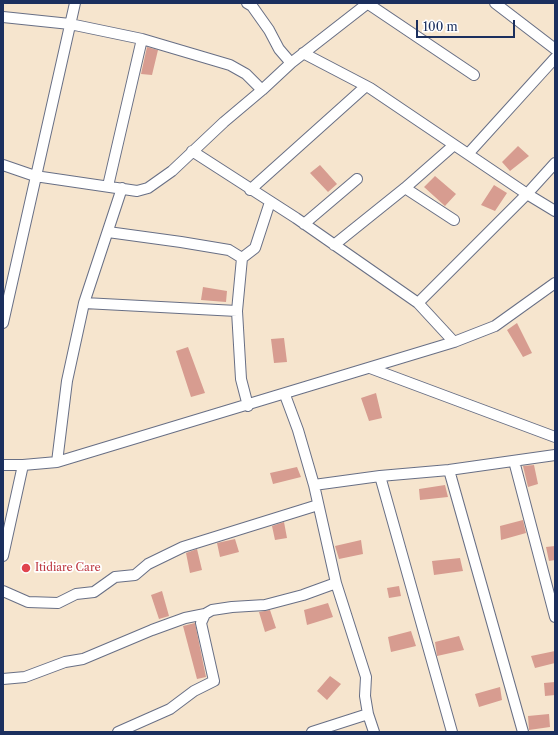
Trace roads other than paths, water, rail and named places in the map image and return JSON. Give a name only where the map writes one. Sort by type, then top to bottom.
[{"type":"street","points":[[3,323],[75,3]]},
{"type":"street","points":[[247,3],[252,6],[269,30],[279,49],[291,63]]},
{"type":"street","points":[[3,165],[35,176],[137,191],[148,188],[172,171],[192,151],[291,63],[367,3],[474,75]]},
{"type":"street","points":[[495,3],[555,49]]},
{"type":"street","points":[[3,17],[70,24],[142,40],[230,65],[246,74],[262,90]]},
{"type":"street","points":[[108,186],[142,40]]},
{"type":"street","points":[[303,54],[366,86],[527,194],[555,211]]},
{"type":"street","points":[[468,154],[555,58]]},
{"type":"street","points":[[250,190],[366,86]]},
{"type":"street","points":[[334,245],[405,188],[454,145]]},
{"type":"street","points":[[192,151],[304,224],[418,303],[454,342]]},
{"type":"street","points":[[418,303],[527,194],[555,163]]},
{"type":"street","points":[[304,224],[357,179]]},
{"type":"street","points":[[57,462],[67,381],[84,303],[122,188]]},
{"type":"street","points":[[405,188],[454,220]]},
{"type":"street","points":[[248,406],[241,379],[238,311],[242,258],[255,248],[270,202]]},
{"type":"street","points":[[108,232],[228,250],[242,258]]},
{"type":"street","points":[[3,464],[23,465],[57,462],[285,395],[454,342],[495,326],[554,286]]},
{"type":"street","points":[[84,303],[238,311]]},
{"type":"street","points":[[370,368],[555,437]]},
{"type":"street","points":[[285,395],[298,430],[314,485],[336,583],[366,677],[365,696],[368,714],[374,732]]},
{"type":"street","points":[[314,485],[380,476],[449,470],[555,455]]},
{"type":"street","points":[[514,461],[555,617]]},
{"type":"street","points":[[3,556],[23,465]]},
{"type":"street","points":[[449,470],[523,732]]},
{"type":"street","points":[[380,476],[452,732]]},
{"type":"street","points":[[3,591],[28,602],[58,603],[76,594],[94,592],[115,577],[134,575],[148,564],[183,547],[318,505]]},
{"type":"street","points":[[3,679],[25,677],[65,662],[83,659],[152,630],[185,618],[205,614],[212,610],[265,605],[304,595],[336,583]]},
{"type":"street","points":[[118,732],[170,709],[194,691],[214,681],[201,623],[205,614]]},
{"type":"street","points":[[312,732],[368,714]]},
{"type":"place","name":"Itidiare Care","points":[[26,568]]}]
